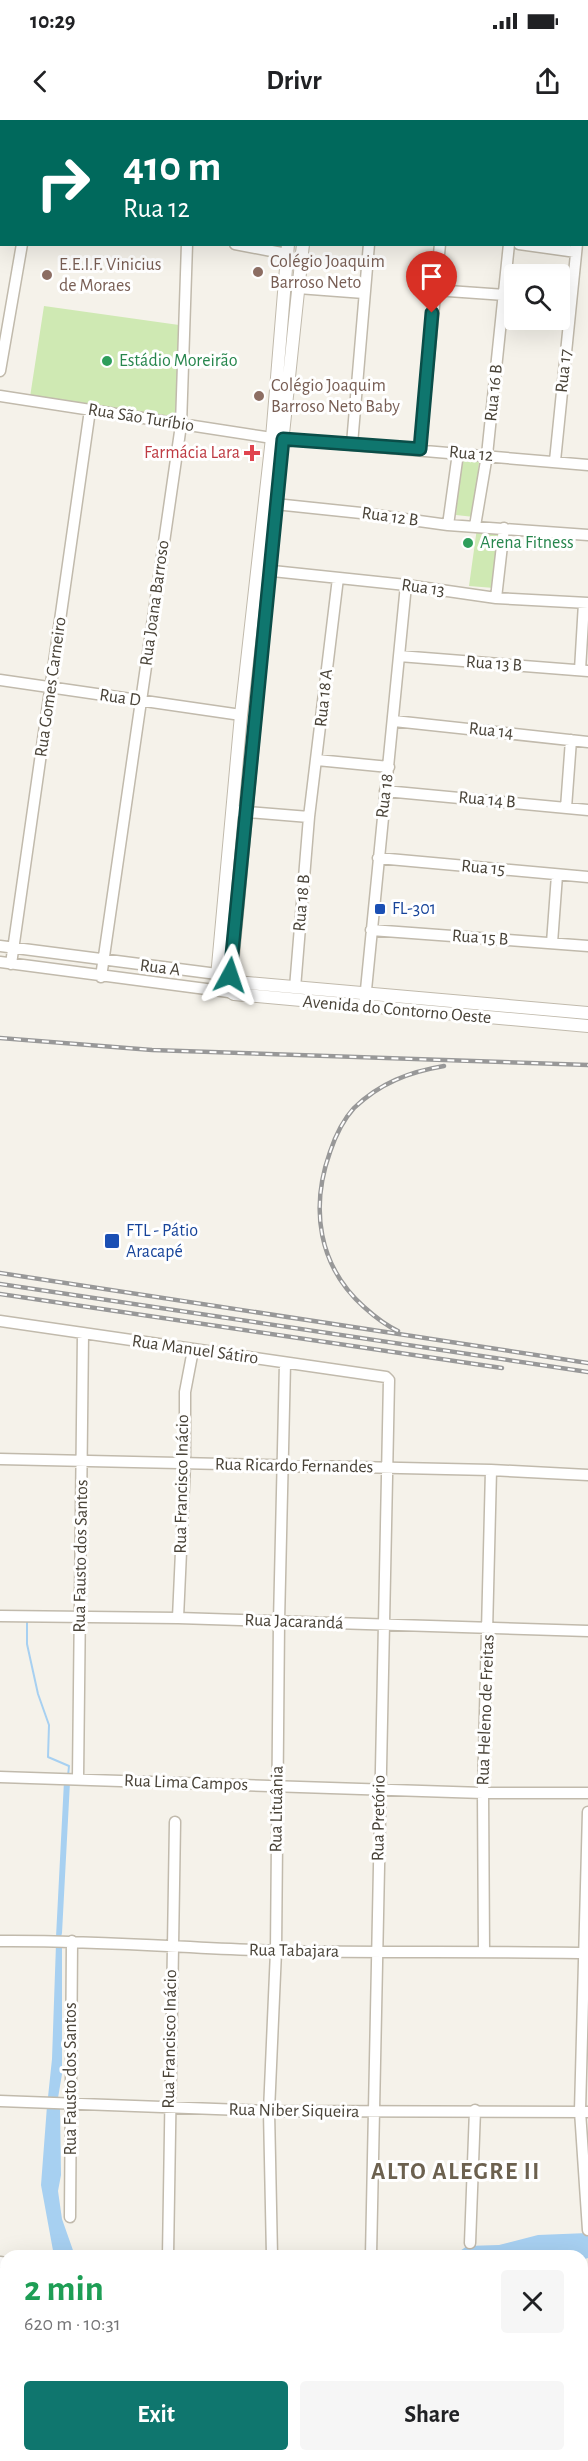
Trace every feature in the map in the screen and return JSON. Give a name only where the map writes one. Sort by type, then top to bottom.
[{"type":"street","points":[[0,371],[5,303],[21,246]]},
{"type":"street","name":"Rua Joana Barroso","points":[[101,977],[181,425],[188,246]]},
{"type":"street","points":[[229,992],[220,984],[217,974],[234,811],[241,715],[272,498],[288,249],[256,246]]},
{"type":"street","points":[[277,438],[303,246]]},
{"type":"street","points":[[352,444],[369,246]]},
{"type":"street","points":[[420,449],[440,246]]},
{"type":"street","name":"Rua 16 B","points":[[507,264],[509,246]]},
{"type":"street","points":[[548,246],[577,248]]},
{"type":"street","name":"Rua 17","points":[[555,461],[577,248]]},
{"type":"street","points":[[298,288],[364,292]]},
{"type":"street","points":[[434,290],[504,295]]},
{"type":"street","name":"Rua 16 B","points":[[475,526],[487,455],[504,304]]},
{"type":"street","name":"Rua São Turíbio","points":[[0,396],[277,438]]},
{"type":"street","name":"Rua Gomes Carneiro","points":[[5,963],[13,948],[90,410]]},
{"type":"street","name":"Rua 12","points":[[277,438],[588,465]]},
{"type":"street","points":[[448,525],[458,453]]},
{"type":"street","name":"Rua 12 B","points":[[272,498],[448,525],[588,535]]},
{"type":"street","points":[[496,598],[504,528]]},
{"type":"street","points":[[247,812],[263,570]]},
{"type":"street","name":"Rua 13","points":[[263,570],[406,585],[496,598],[586,603]]},
{"type":"street","name":"Rua 18 A","points":[[309,818],[338,578]]},
{"type":"street","name":"Rua 18","points":[[364,1001],[406,585]]},
{"type":"street","points":[[584,671],[586,603]]},
{"type":"street","name":"Rua 13 B","points":[[399,657],[584,671]]},
{"type":"street","name":"Rua D","points":[[0,681],[241,715]]},
{"type":"street","name":"Rua 14","points":[[394,721],[588,742]]},
{"type":"street","points":[[566,808],[571,740]]},
{"type":"street","points":[[317,760],[389,767]]},
{"type":"street","name":"Rua 14 B","points":[[386,791],[588,810]]},
{"type":"street","points":[[234,811],[309,818]]},
{"type":"street","name":"Avenida do Contorno Oeste","points":[[247,812],[230,971],[235,982],[295,988],[474,1017],[588,1026]]},
{"type":"street","name":"Rua 18 B","points":[[295,988],[309,818]]},
{"type":"street","name":"Rua 15","points":[[378,858],[588,877]]},
{"type":"street","points":[[552,943],[557,874]]},
{"type":"street","name":"Rua 15 B","points":[[371,930],[588,946]]},
{"type":"street","name":"Rua A","points":[[0,946],[217,974]]},
{"type":"street","points":[[5,963],[229,992]]},
{"type":"street","points":[[136,981],[138,965]]},
{"type":"street","points":[[157,984],[159,968]]},
{"type":"street","name":"Avenida do Contorno Oeste","points":[[229,992],[246,996],[475,1003],[588,1013]]},
{"type":"street","points":[[474,1017],[475,1003]]},
{"type":"street","points":[[496,1019],[497,1005]]},
{"type":"street","name":"Rua Manuel Sátiro","points":[[0,1321],[386,1377],[389,1380]]},
{"type":"street","name":"Rua Fausto dos Santos","points":[[78,1778],[83,1334]]},
{"type":"street","name":"Rua Francisco Inácio","points":[[178,1618],[185,1463],[185,1392],[193,1350]]},
{"type":"street","name":"Rua Lituânia","points":[[272,2250],[269,2111],[276,1951],[279,1622],[285,1363]]},
{"type":"street","name":"Rua Pretório","points":[[371,2250],[389,1380]]},
{"type":"street","name":"Rua Ricardo Fernandes","points":[[0,1459],[283,1467],[386,1467],[588,1475]]},
{"type":"street","name":"Rua Heleno de Freitas","points":[[484,1951],[483,1793],[489,1628],[491,1470]]},
{"type":"street","name":"Rua Jacarandá","points":[[0,1616],[79,1619],[178,1618],[588,1631]]},
{"type":"street","name":"Rua Lima Campos","points":[[0,1777],[483,1793],[588,1793]]},
{"type":"street","points":[[588,1812],[584,2112],[588,2230]]},
{"type":"street","name":"Rua Francisco Inácio","points":[[168,2250],[175,1822]]},
{"type":"street","name":"Rua Tabajara","points":[[0,1941],[72,1941],[276,1951],[586,1953]]},
{"type":"street","name":"Rua Fausto dos Santos","points":[[70,2217],[72,1941]]},
{"type":"street","name":"Rua Niber Siqueira","points":[[0,2101],[269,2111],[584,2112]]},
{"type":"street","points":[[470,2243],[475,2110]]},
{"type":"green space","name":"Estádio Moreirão","points":[[44,306],[179,325],[177,412],[171,418],[30,397]]},
{"type":"green space","points":[[461,461],[479,462],[474,517],[456,515]]},
{"type":"green space","points":[[477,528],[500,530],[494,588],[469,586]]},
{"type":"water","points":[[64,1781],[70,1782],[62,1933],[61,1937],[56,1937]]},
{"type":"water","points":[[56,1944],[62,1944],[62,2074],[58,2098],[48,2097],[52,2059]]},
{"type":"water","points":[[47,2106],[60,2107],[61,2175],[58,2191],[62,2219],[73,2250],[53,2250],[41,2185]]},
{"type":"water","points":[[588,2233],[588,2250],[461,2250],[467,2246],[499,2245],[538,2235]]},
{"type":"waterway","points":[[27,1619],[27,1644],[38,1694],[49,1725],[48,1757],[69,1766],[68,1776]]},
{"type":"railway","points":[[0,1038],[152,1050],[588,1065]]},
{"type":"railway","points":[[398,1331],[364,1307],[336,1273],[322,1235],[320,1194],[330,1152],[346,1118],[354,1108],[385,1085],[419,1072],[444,1066]]},
{"type":"railway","points":[[0,1273],[588,1363]]},
{"type":"railway","points":[[0,1284],[588,1372]]},
{"type":"railway","points":[[0,1294],[502,1368]]},
{"type":"place","name":"Colégio Joaquim Barroso Neto","points":[[258,272]]},
{"type":"place","name":"E.E.I.F. Vinicius de Moraes","points":[[47,275]]},
{"type":"place","name":"Estádio Moreirão","points":[[107,361]]},
{"type":"place","name":"Colégio Joaquim Barroso Neto Baby","points":[[259,396]]},
{"type":"place","name":"Farmácia Lara","points":[[252,453]]},
{"type":"place","name":"Arena Fitness","points":[[468,543]]},
{"type":"place","name":"FL-301","points":[[380,909]]},
{"type":"place","name":"FTL - Pátio Aracapé","points":[[112,1241]]},
{"type":"district","name":"ALTO ALEGRE II","points":[[456,2172]]},
{"type":"route","points":[[230,975],[274,510],[283,439],[420,449],[432,313]]}]
